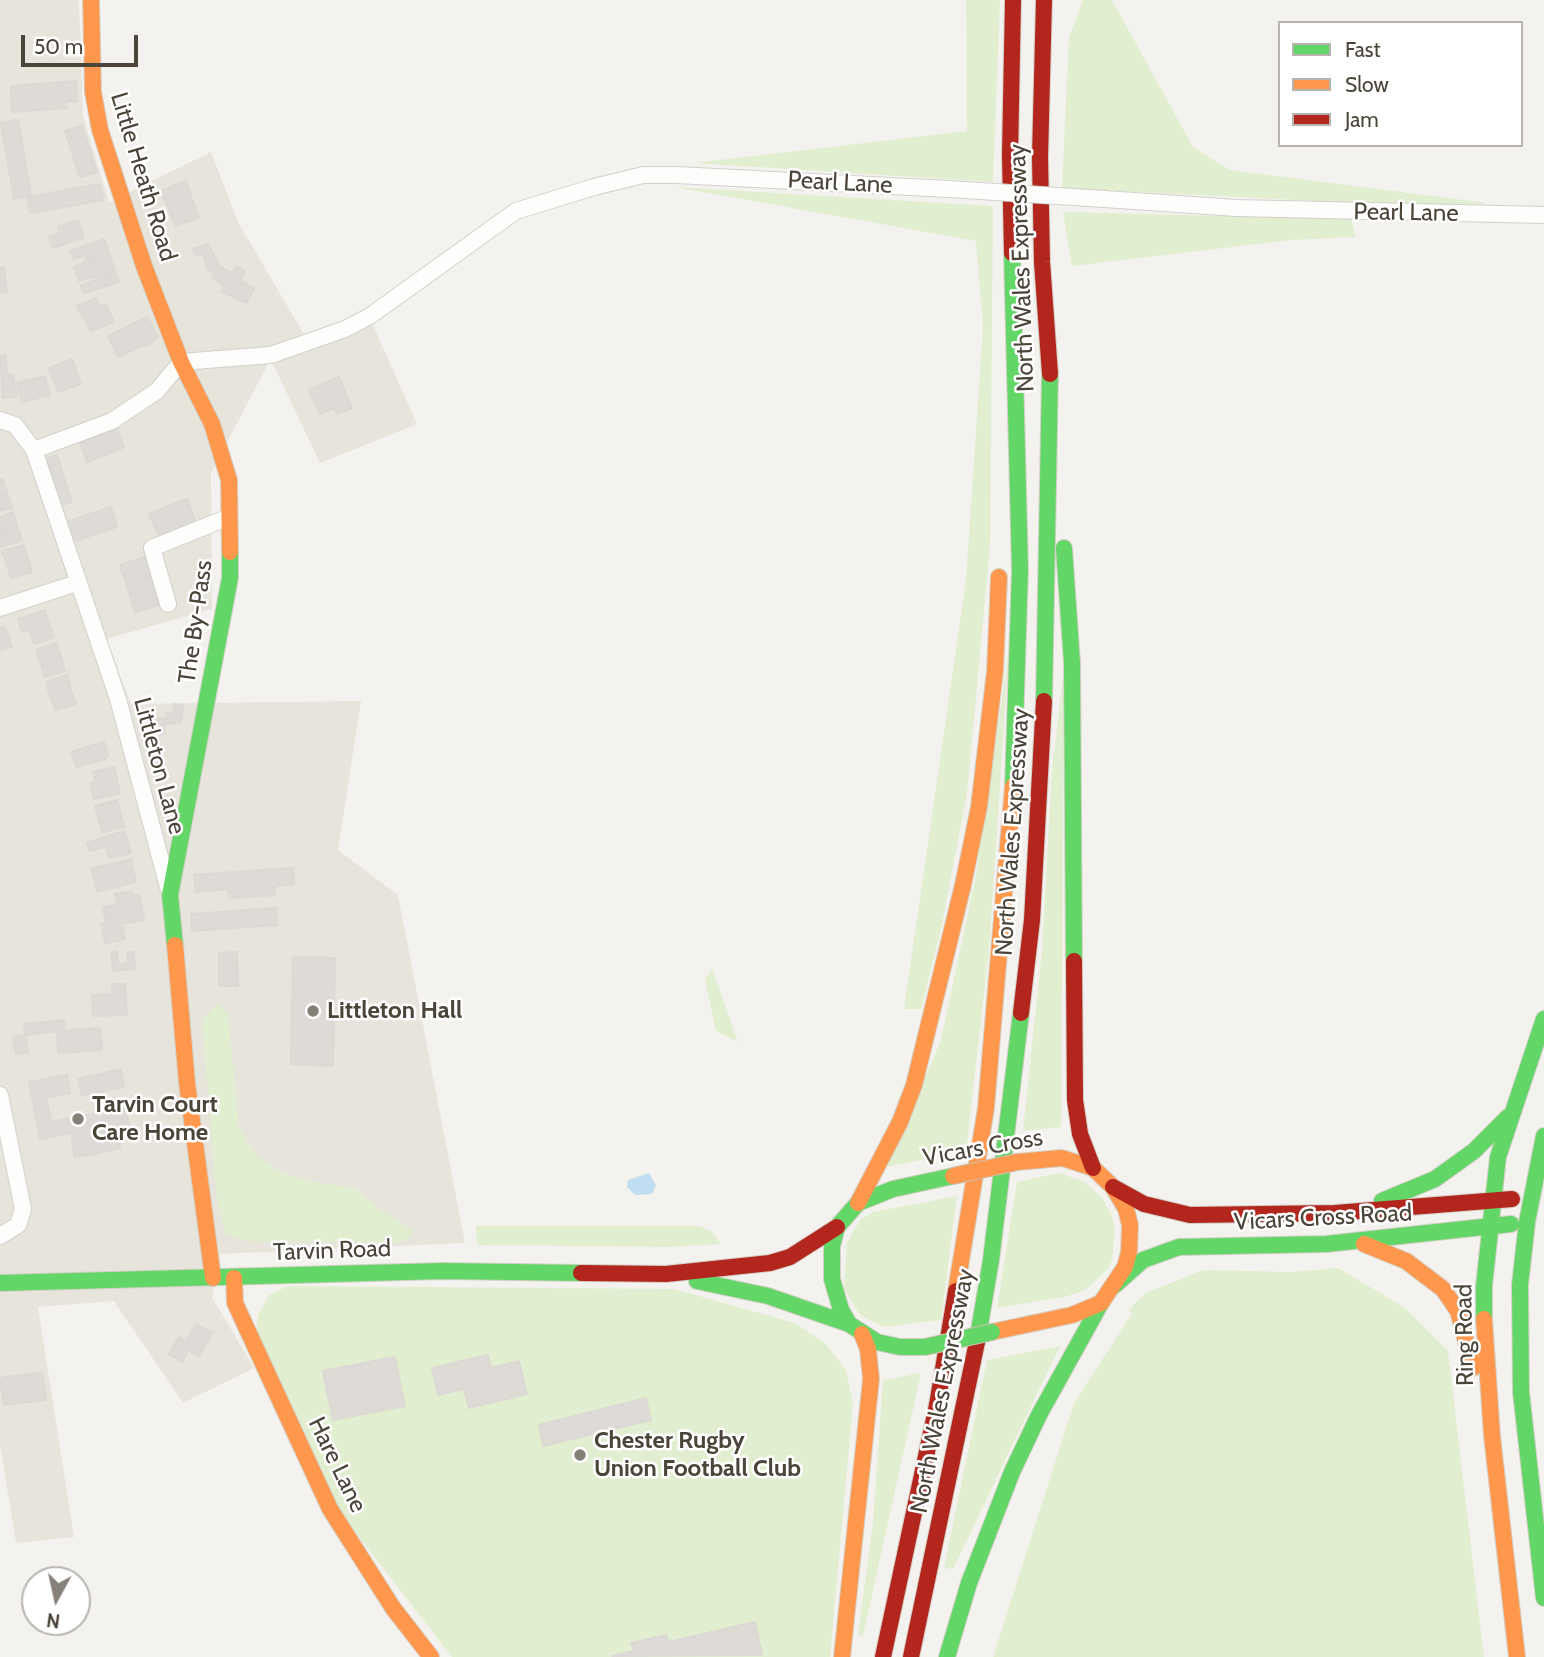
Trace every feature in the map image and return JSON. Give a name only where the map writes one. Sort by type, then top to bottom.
[{"type":"main road","name":"Little Heath Road","points":[[92,0],[93,92],[100,130],[144,266],[181,362]]},
{"type":"main road","name":"North Wales Expressway","points":[[883,1657],[937,1405],[985,1108],[1016,751],[1020,570],[1010,155],[1013,0]]},
{"type":"main road","name":"North Wales Expressway","points":[[911,1657],[967,1404],[989,1273],[1029,946],[1045,690],[1050,371],[1042,262],[1040,157],[1044,0]]},
{"type":"main road","points":[[1002,512],[1015,344]]},
{"type":"main road","name":"The By-Pass","points":[[170,895],[230,578],[229,480],[215,435],[181,362]]},
{"type":"main road","points":[[1050,371],[1072,663],[1075,1100],[1080,1134],[1093,1168]]},
{"type":"main road","points":[[858,1203],[900,1122],[914,1085],[963,885],[979,807],[995,671],[1000,566]]},
{"type":"main road","name":"Littleton Lane","points":[[170,895],[187,1083],[213,1278]]},
{"type":"main road","name":"Ring Road","points":[[1517,1657],[1492,1436],[1484,1308],[1491,1228],[1499,1201],[1498,1157],[1544,1019]]},
{"type":"main road","points":[[1335,1213],[1392,1198],[1434,1178],[1494,1135],[1510,1115]]},
{"type":"main road","points":[[1507,1247],[1537,1196],[1544,1136]]},
{"type":"main road","name":"Vicars Cross","points":[[837,1227],[858,1203],[893,1189],[1017,1162],[1062,1158],[1093,1168],[1113,1187],[1125,1209],[1130,1239],[1125,1267],[1101,1303],[1039,1415],[1012,1472],[969,1583],[947,1657]]},
{"type":"main road","points":[[1499,1201],[1514,1175]]},
{"type":"main road","name":"Vicars Cross Road","points":[[1113,1187],[1144,1204],[1190,1215],[1335,1213],[1537,1196]]},
{"type":"main road","name":"Vicars Cross Road","points":[[1115,1285],[1143,1260],[1179,1247],[1359,1242],[1491,1228],[1544,1219]]},
{"type":"main road","points":[[1520,1223],[1521,1392],[1544,1598]]},
{"type":"main road","points":[[666,1274],[770,1263],[790,1257],[837,1227]]},
{"type":"main road","points":[[837,1227],[832,1246],[832,1279],[841,1311],[856,1329],[867,1349],[870,1379],[850,1601],[842,1657]]},
{"type":"main road","points":[[1359,1242],[1421,1270],[1451,1300],[1463,1326],[1492,1436]]},
{"type":"main road","name":"Tarvin Road","points":[[0,1283],[443,1271],[666,1274]]},
{"type":"main road","points":[[666,1274],[768,1296],[900,1348],[925,1346],[1072,1315],[1101,1303]]},
{"type":"main road","name":"Hare Lane","points":[[234,1278],[235,1303],[330,1509],[393,1608],[431,1657]]},
{"type":"main road","points":[[1492,1436],[1501,1289]]},
{"type":"main road","points":[[1520,1345],[1536,1306]]},
{"type":"street","name":"Pearl Lane","points":[[181,362],[271,355],[345,329],[370,316],[516,211],[643,176],[676,174],[1250,209],[1544,215]]},
{"type":"street","points":[[0,420],[15,425],[34,450],[112,421],[157,391],[181,362]]},
{"type":"street","name":"Littleton Lane","points":[[34,450],[118,699],[170,895]]},
{"type":"street","points":[[168,604],[152,548],[229,517]]},
{"type":"street","points":[[0,608],[77,583]]},
{"type":"street","points":[[0,1095],[23,1209],[18,1225],[0,1236]]},
{"type":"shaded area","points":[[0,0],[79,0],[83,116],[109,202],[211,152],[238,222],[312,348],[372,323],[417,424],[320,463],[273,364],[268,364],[211,473],[212,609],[106,639],[131,704],[361,701],[338,850],[398,895],[465,1243],[220,1254],[212,1297],[254,1368],[183,1403],[114,1301],[38,1307],[74,1537],[16,1543],[0,1444]]},
{"type":"green space","points":[[966,0],[1000,0],[993,182],[694,163],[967,131]]},
{"type":"green space","points":[[1083,0],[1112,0],[1193,147],[1230,170],[1487,203],[1451,208],[1062,188],[1069,38]]},
{"type":"green space","points":[[675,187],[993,206],[990,546],[967,793],[941,929],[921,1009],[904,1009],[966,580],[983,327],[976,241]]},
{"type":"green space","points":[[1063,212],[1351,219],[1356,237],[1291,240],[1072,266]]},
{"type":"green space","points":[[1009,650],[989,949],[967,1144],[954,1148],[954,1153],[887,1167],[941,1040],[976,875]]},
{"type":"green space","points":[[1064,668],[1061,1127],[1023,1131],[1042,951],[1052,770]]},
{"type":"green space","points":[[712,968],[738,1042],[716,1031],[705,980]]},
{"type":"green space","points":[[217,1004],[228,1014],[239,1127],[257,1157],[283,1173],[307,1181],[355,1188],[378,1208],[413,1231],[407,1239],[397,1243],[245,1241],[225,1233],[217,1199],[202,1020]]},
{"type":"green space","points":[[1059,1173],[1085,1182],[1103,1199],[1112,1216],[1115,1231],[1112,1260],[1108,1269],[1085,1290],[1065,1297],[997,1308],[1017,1182]]},
{"type":"green space","points":[[957,1196],[941,1320],[884,1327],[860,1315],[844,1289],[847,1242],[861,1219],[873,1212]]},
{"type":"green space","points":[[476,1226],[699,1226],[711,1231],[721,1244],[669,1247],[477,1245]]},
{"type":"green space","points":[[1338,1268],[1404,1307],[1448,1351],[1484,1657],[993,1657],[1074,1403],[1133,1312],[1128,1311],[1148,1292],[1204,1270],[1293,1272]]},
{"type":"green space","name":"Chester Rugby Union Football Club","points":[[288,1286],[674,1289],[795,1323],[825,1343],[846,1370],[853,1403],[830,1657],[452,1657],[335,1506],[256,1334],[258,1315],[269,1295]]},
{"type":"green space","points":[[1060,1346],[953,1569],[944,1568],[987,1360]]},
{"type":"green space","points":[[921,1373],[863,1636],[858,1635],[873,1523],[883,1380]]},
{"type":"water","points":[[649,1173],[656,1185],[652,1194],[635,1195],[627,1187],[628,1180]]},
{"type":"building","points":[[76,81],[77,101],[66,102],[67,108],[12,112],[11,86]]},
{"type":"building","points":[[18,120],[31,196],[14,199],[1,123]]},
{"type":"building","points":[[82,126],[97,172],[80,177],[65,131]]},
{"type":"building","points":[[186,181],[192,199],[168,208],[161,191]]},
{"type":"building","points":[[100,184],[103,200],[30,213],[27,197]]},
{"type":"building","points":[[192,199],[199,217],[175,226],[168,208]]},
{"type":"building","points":[[78,220],[84,238],[53,248],[49,236],[60,233],[58,227]]},
{"type":"building","points":[[104,239],[109,252],[86,259],[85,255],[73,259],[70,251]]},
{"type":"building","points":[[208,244],[220,267],[232,273],[237,266],[245,271],[240,280],[254,289],[246,303],[221,291],[224,286],[213,278],[215,274],[208,270],[203,254],[196,256],[193,249]]},
{"type":"building","points":[[109,252],[112,262],[77,274],[74,267]]},
{"type":"building","points":[[112,262],[115,272],[79,281],[77,274]]},
{"type":"building","points":[[4,267],[7,292],[0,293],[0,268]]},
{"type":"building","points":[[115,272],[119,282],[84,293],[81,286]]},
{"type":"building","points":[[96,298],[101,307],[106,305],[114,322],[91,331],[77,306]]},
{"type":"building","points":[[147,317],[158,337],[144,347],[143,345],[118,357],[108,336]]},
{"type":"building","points":[[5,355],[8,376],[13,375],[17,396],[3,398],[0,356]]},
{"type":"building","points":[[72,359],[81,384],[58,392],[49,368]]},
{"type":"building","points":[[45,376],[50,395],[22,402],[17,383]]},
{"type":"building","points":[[339,377],[352,408],[337,414],[334,408],[320,414],[309,390]]},
{"type":"building","points":[[117,428],[124,447],[87,462],[80,443]]},
{"type":"building","points":[[57,455],[72,502],[58,506],[43,459]]},
{"type":"building","points":[[3,479],[7,493],[0,495],[0,480]]},
{"type":"building","points":[[7,493],[12,508],[0,511],[0,495]]},
{"type":"building","points":[[187,499],[196,523],[187,526],[178,502]]},
{"type":"building","points":[[178,502],[187,526],[178,530],[168,506]]},
{"type":"building","points":[[168,506],[178,530],[168,534],[158,510]]},
{"type":"building","points":[[111,507],[117,527],[69,543],[63,523]]},
{"type":"building","points":[[158,510],[168,534],[160,538],[149,514]]},
{"type":"building","points":[[13,512],[17,526],[0,532],[0,517]]},
{"type":"building","points":[[17,526],[22,540],[1,547],[0,532]]},
{"type":"building","points":[[24,545],[28,559],[7,565],[2,551]]},
{"type":"building","points":[[145,557],[148,565],[123,574],[120,565]]},
{"type":"building","points":[[28,559],[32,572],[11,578],[7,565]]},
{"type":"building","points":[[148,565],[151,575],[126,583],[123,574]]},
{"type":"building","points":[[151,575],[154,585],[129,593],[126,583]]},
{"type":"building","points":[[154,585],[156,595],[132,603],[129,593]]},
{"type":"building","points":[[156,595],[159,605],[135,612],[132,603]]},
{"type":"building","points":[[45,610],[49,624],[22,632],[18,619]]},
{"type":"building","points":[[49,624],[54,637],[34,644],[29,630]]},
{"type":"building","points":[[5,627],[12,647],[0,650],[0,628]]},
{"type":"building","points":[[56,643],[61,657],[41,664],[36,650]]},
{"type":"building","points":[[61,657],[65,671],[45,677],[41,664]]},
{"type":"building","points":[[67,675],[71,690],[50,696],[46,682]]},
{"type":"building","points":[[71,690],[76,704],[55,710],[50,696]]},
{"type":"building","points":[[174,704],[183,705],[181,722],[164,725],[165,734],[155,734],[153,719],[166,718],[166,713],[174,712]]},
{"type":"building","points":[[104,742],[108,756],[105,759],[76,767],[71,752]]},
{"type":"building","points":[[114,767],[120,793],[94,799],[90,783],[95,782],[93,772]]},
{"type":"building","points":[[117,800],[121,815],[99,821],[95,806]]},
{"type":"building","points":[[121,815],[124,827],[102,832],[99,821]]},
{"type":"building","points":[[124,831],[128,841],[89,851],[87,843]]},
{"type":"building","points":[[128,841],[131,853],[109,858],[106,847]]},
{"type":"building","points":[[131,859],[133,870],[94,880],[91,869]]},
{"type":"building","points":[[293,868],[294,884],[275,886],[275,895],[249,897],[248,871]]},
{"type":"building","points":[[133,870],[136,882],[97,892],[94,880]]},
{"type":"building","points":[[248,871],[249,897],[229,898],[228,889],[196,892],[194,875]]},
{"type":"building","points":[[132,891],[133,896],[139,895],[142,908],[104,915],[103,907],[117,904],[115,894]]},
{"type":"building","points":[[142,908],[144,920],[122,924],[125,939],[105,943],[101,924],[106,923],[104,915]]},
{"type":"building","points":[[276,908],[277,925],[192,931],[191,914]]},
{"type":"building","points":[[117,951],[118,964],[128,963],[127,952],[134,952],[135,969],[113,971],[111,952]]},
{"type":"building","points":[[237,952],[238,986],[219,986],[219,953]]},
{"type":"building","name":"Littleton Hall","points":[[293,957],[335,958],[333,1066],[291,1064]]},
{"type":"building","points":[[112,984],[125,984],[127,1015],[93,1016],[92,995],[112,994]]},
{"type":"building","points":[[64,1020],[65,1030],[26,1035],[24,1024]]},
{"type":"building","points":[[100,1028],[102,1050],[58,1053],[57,1031]]},
{"type":"building","points":[[26,1035],[28,1052],[16,1054],[13,1037]]},
{"type":"building","points":[[121,1069],[124,1087],[82,1095],[78,1079]]},
{"type":"building","name":"Tarvin Court Care Home","points":[[67,1075],[70,1093],[46,1098],[51,1122],[87,1115],[94,1154],[75,1157],[71,1133],[40,1139],[29,1082]]},
{"type":"building","points":[[126,1108],[131,1136],[118,1139],[120,1148],[94,1154],[87,1115]]},
{"type":"building","points":[[196,1324],[212,1333],[199,1356],[188,1350],[182,1362],[169,1354],[179,1337],[186,1341]]},
{"type":"building","points":[[488,1355],[491,1368],[519,1361],[527,1394],[469,1408],[464,1389],[438,1395],[432,1368]]},
{"type":"building","points":[[395,1357],[405,1406],[333,1420],[323,1371]]},
{"type":"building","points":[[42,1372],[46,1400],[4,1405],[0,1378]]},
{"type":"building","points":[[646,1398],[651,1420],[543,1446],[539,1425]]},
{"type":"building","points":[[755,1622],[762,1655],[612,1656],[634,1651],[631,1643],[666,1635],[668,1642]]},
{"type":"traffic: fast","points":[[1012,253],[1020,570],[1013,786]]},
{"type":"traffic: fast","points":[[1044,701],[1050,374]]},
{"type":"traffic: fast","points":[[1064,548],[1072,663],[1074,961]]},
{"type":"traffic: fast","points":[[175,945],[170,895],[230,578],[230,552]]},
{"type":"traffic: fast","points":[[977,1342],[991,1260],[1021,1013]]},
{"type":"traffic: fast","points":[[1484,1319],[1484,1286],[1498,1157],[1544,1019]]},
{"type":"traffic: fast","points":[[1382,1201],[1435,1179],[1474,1151],[1508,1117]]},
{"type":"traffic: fast","points":[[1544,1136],[1527,1222],[1520,1285],[1521,1392],[1544,1598]]},
{"type":"traffic: fast","points":[[925,1347],[900,1347],[877,1342],[849,1324],[841,1310],[832,1279],[832,1246],[837,1227],[858,1203],[893,1189],[953,1176]]},
{"type":"traffic: fast","points":[[1115,1285],[1143,1260],[1179,1247],[1326,1244],[1511,1224]]},
{"type":"traffic: fast","points":[[0,1283],[443,1271],[581,1273]]},
{"type":"traffic: fast","points":[[697,1281],[768,1296],[849,1324]]},
{"type":"traffic: fast","points":[[947,1657],[969,1583],[1012,1472],[1039,1415],[1101,1303]]},
{"type":"traffic: fast","points":[[925,1347],[992,1332]]},
{"type":"traffic: slow","points":[[91,0],[93,92],[100,130],[144,266],[181,362],[212,424],[229,480],[230,552]]},
{"type":"traffic: slow","points":[[858,1203],[900,1122],[914,1085],[963,885],[979,807],[995,671],[999,577]]},
{"type":"traffic: slow","points":[[956,1291],[986,1108],[1013,786]]},
{"type":"traffic: slow","points":[[175,945],[187,1083],[213,1278]]},
{"type":"traffic: slow","points":[[992,1332],[1072,1315],[1101,1303],[1125,1267],[1129,1252],[1130,1225],[1126,1209],[1113,1187],[1093,1168],[1062,1158],[1017,1162]]},
{"type":"traffic: slow","points":[[953,1176],[1017,1162]]},
{"type":"traffic: slow","points":[[1364,1244],[1406,1261],[1443,1289],[1458,1311],[1473,1368]]},
{"type":"traffic: slow","points":[[234,1278],[235,1303],[330,1509],[393,1608],[431,1657]]},
{"type":"traffic: slow","points":[[1484,1319],[1492,1436],[1517,1657]]},
{"type":"traffic: slow","points":[[842,1657],[871,1379],[868,1349],[862,1334]]},
{"type":"traffic: jam","points":[[1012,253],[1010,155],[1013,0]]},
{"type":"traffic: jam","points":[[1044,0],[1040,157],[1042,262],[1050,374]]},
{"type":"traffic: jam","points":[[1021,1013],[1032,920],[1044,701]]},
{"type":"traffic: jam","points":[[1074,961],[1075,1100],[1080,1134],[1093,1168]]},
{"type":"traffic: jam","points":[[1113,1187],[1144,1204],[1190,1215],[1335,1213],[1512,1199]]},
{"type":"traffic: jam","points":[[581,1273],[666,1274],[770,1263],[790,1257],[837,1227]]},
{"type":"traffic: jam","points":[[883,1657],[937,1405],[956,1291]]},
{"type":"traffic: jam","points":[[911,1657],[977,1342]]},
{"type":"place","name":"Littleton Hall","points":[[313,1011]]},
{"type":"place","name":"Tarvin Court Care Home","points":[[78,1119]]},
{"type":"place","name":"Chester Rugby Union Football Club","points":[[580,1455]]}]
